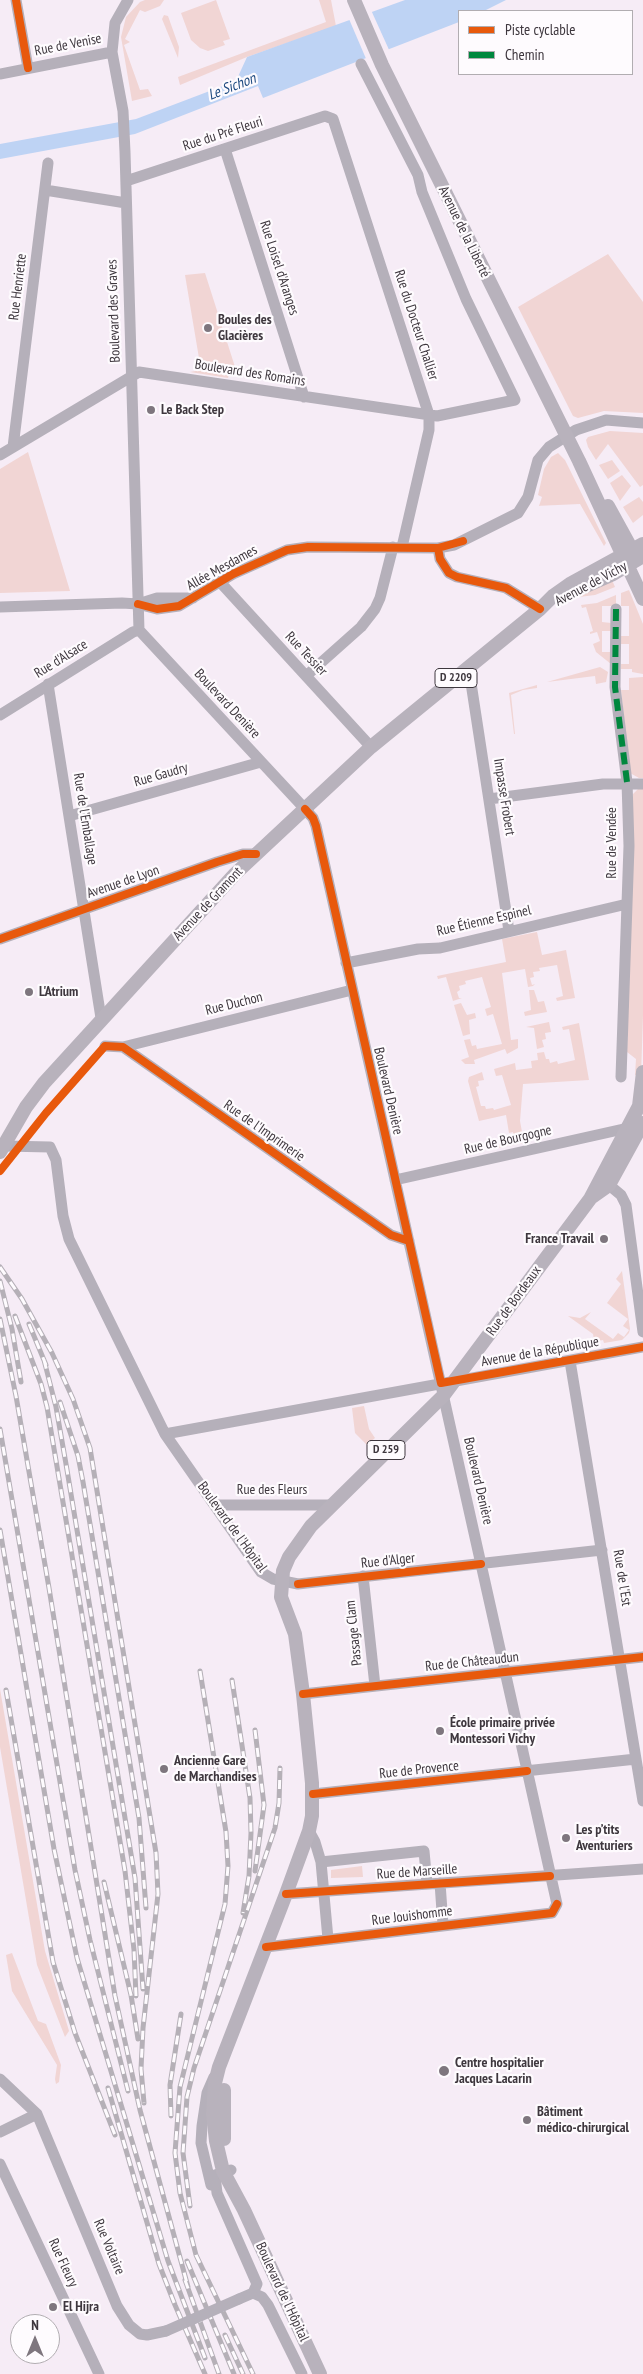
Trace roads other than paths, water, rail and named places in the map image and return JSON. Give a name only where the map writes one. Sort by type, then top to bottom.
[{"type":"main road","name":"Avenue de la Liberté","points":[[354,1],[382,65],[567,436],[634,555],[643,576]]},
{"type":"main road","name":"Avenue de la Liberté","points":[[634,555],[643,599]]},
{"type":"main road","name":"Avenue de Vichy","points":[[540,609],[634,555]]},
{"type":"main road","name":"Avenue de Gramont","points":[[2,1149],[26,1107],[44,1083],[101,1018],[115,1007],[235,874],[371,747],[540,609]]},
{"type":"main road","points":[[605,1182],[628,1128],[642,1112],[643,1072]]},
{"type":"main road","points":[[605,1182],[643,1123]]},
{"type":"main road","name":"Rue de Bordeaux","points":[[281,1581],[289,1557],[311,1526],[442,1389],[456,1380],[590,1199],[605,1182]]},
{"type":"main road","name":"Boulevard de l'Hôpital","points":[[281,1581],[282,1597],[295,1634],[303,1694],[313,1794],[309,1831],[219,2067],[215,2083],[213,2114],[216,2141],[227,2171],[320,2374]]},
{"type":"main road","name":"Boulevard de l'Hôpital","points":[[227,2171],[223,2101],[225,2068],[238,2021]]},
{"type":"street","points":[[16,0],[28,68]]},
{"type":"street","name":"Boulevard des Graves","points":[[122,2],[115,22],[112,52],[123,110],[125,152],[139,630]]},
{"type":"street","name":"Rue de Venise","points":[[0,74],[112,52]]},
{"type":"street","name":"Boulevard des Romains","points":[[0,455],[139,372],[437,416],[515,400],[466,299],[422,192],[418,175],[361,64]]},
{"type":"street","name":"Rue du Pré Fleuri","points":[[126,181],[325,116],[330,116]]},
{"type":"street","name":"Rue du Docteur Challier","points":[[306,676],[360,627],[375,609],[398,547],[429,430],[429,415],[334,122],[330,116]]},
{"type":"street","name":"Rue Loisel d'Aranges","points":[[225,149],[304,397]]},
{"type":"street","name":"Rue Henriette","points":[[13,447],[48,163]]},
{"type":"street","points":[[45,190],[126,203]]},
{"type":"street","name":"Allée Mesdames","points":[[0,607],[138,604],[157,598],[194,598],[268,557],[287,550],[308,546],[438,548],[463,542],[518,513],[528,498],[538,460],[549,446],[567,436],[606,420],[643,423]]},
{"type":"street","points":[[438,548],[440,559],[449,573],[457,577],[506,588],[540,609]]},
{"type":"street","name":"Rue Tessier","points":[[220,582],[371,747]]},
{"type":"street","name":"Rue de Vendée","points":[[616,609],[615,687],[627,782],[629,846],[621,1077]]},
{"type":"street","name":"Rue d'Alsace","points":[[0,714],[132,632],[139,630]]},
{"type":"street","name":"Boulevard Denière","points":[[139,630],[313,818],[316,826],[557,1904]]},
{"type":"street","name":"Impasse Frobert","points":[[466,669],[472,686],[509,931]]},
{"type":"street","name":"Rue de l'Emballage","points":[[48,684],[101,1018]]},
{"type":"street","name":"Rue Gaudry","points":[[69,816],[261,762]]},
{"type":"street","points":[[489,799],[627,782],[643,784]]},
{"type":"street","name":"Avenue de Lyon","points":[[0,939],[217,862],[243,854],[256,854]]},
{"type":"street","points":[[217,862],[235,874]]},
{"type":"street","name":"Rue Étienne Espinel","points":[[346,963],[418,949],[440,948],[627,904]]},
{"type":"street","name":"Rue Duchon","points":[[123,1047],[352,990]]},
{"type":"street","points":[[105,1046],[123,1047]]},
{"type":"street","name":"Rue de l'Imprimerie","points":[[123,1047],[391,1235],[409,1241]]},
{"type":"street","name":"Rue de Bourgogne","points":[[395,1180],[628,1128]]},
{"type":"street","name":"Boulevard de l'Hôpital","points":[[2,1149],[50,1147],[56,1160],[63,1216],[69,1239],[165,1434],[261,1572],[281,1581]]},
{"type":"street","points":[[605,1182],[621,1195],[626,1206],[643,1332]]},
{"type":"street","name":"Avenue de la République","points":[[456,1380],[570,1361],[643,1346]]},
{"type":"street","name":"Rue de l'Est","points":[[570,1361],[643,1801]]},
{"type":"street","points":[[165,1434],[442,1389]]},
{"type":"street","name":"Rue des Fleurs","points":[[214,1505],[330,1505]]},
{"type":"street","name":"Rue d'Alger","points":[[281,1581],[298,1584],[602,1550]]},
{"type":"street","name":"Passage Clam","points":[[363,1576],[375,1686]]},
{"type":"street","name":"Rue de Châteaudun","points":[[303,1694],[643,1657]]},
{"type":"street","name":"Rue de Provence","points":[[313,1794],[636,1759]]},
{"type":"street","points":[[309,1831],[316,1842],[321,1862],[328,1939]]},
{"type":"street","name":"Rue de Marseille","points":[[321,1862],[424,1851],[427,1884]]},
{"type":"street","name":"Rue de Marseille","points":[[286,1894],[643,1869]]},
{"type":"street","points":[[440,1883],[443,1925]]},
{"type":"street","name":"Rue Jouishomme","points":[[266,1947],[552,1913],[557,1904]]},
{"type":"street","points":[[219,2067],[207,2092],[203,2108],[201,2143],[213,2194],[222,2207]]},
{"type":"street","name":"Rue Voltaire","points":[[0,2079],[37,2114],[117,2306],[129,2326],[140,2334],[156,2335],[238,2299]]},
{"type":"street","points":[[0,2132],[37,2114]]},
{"type":"street","name":"Rue Fleury","points":[[0,2164],[99,2374]]},
{"type":"street","points":[[222,2207],[215,2176],[227,2171]]},
{"type":"street","name":"Boulevard de l'Hôpital","points":[[222,2207],[257,2284],[253,2293],[238,2299]]},
{"type":"street","name":"Boulevard de l'Hôpital","points":[[253,2293],[262,2297],[268,2305],[302,2374]]},
{"type":"water","name":"Le Sichon","points":[[405,0],[506,0],[486,10],[458,10],[458,22],[263,98],[258,86],[135,134],[0,159],[0,144],[136,119],[236,81],[247,57]]},
{"type":"railway","points":[[0,1267],[22,1299],[52,1353],[73,1399],[90,1448],[156,1853],[158,1894],[143,2028],[141,2069],[144,2103]]},
{"type":"railway","points":[[0,1281],[12,1329],[21,1382]]},
{"type":"railway","points":[[15,1316],[41,1384],[47,1407],[125,1871],[134,1950],[136,1996]]},
{"type":"railway","points":[[0,1319],[16,1396],[49,1588],[115,1996],[140,2110],[188,2287]]},
{"type":"railway","points":[[29,1324],[46,1365]]},
{"type":"railway","points":[[44,1360],[56,1407],[135,1878],[143,1989]]},
{"type":"railway","points":[[60,1402],[78,1456],[83,1482],[139,1818],[146,1908]]},
{"type":"railway","points":[[0,1429],[75,1870],[90,1940],[128,2091]]},
{"type":"railway","points":[[0,1530],[54,1849],[77,1958],[168,2261],[205,2358]]},
{"type":"railway","points":[[200,1671],[226,1832],[228,1866],[225,1904],[180,2087],[175,2153],[180,2193],[196,2255],[253,2374]]},
{"type":"railway","points":[[232,1680],[250,1798],[249,1876],[243,1913]]},
{"type":"railway","points":[[6,1690],[53,1962],[75,2033],[115,2135]]},
{"type":"railway","points":[[255,1730],[264,1805],[255,1871]]},
{"type":"railway","points":[[190,2206],[183,2153],[187,2097],[194,2068],[275,1828],[279,1803],[280,1768]]},
{"type":"railway","points":[[104,1882],[131,1995],[138,2039]]},
{"type":"railway","points":[[171,2116],[170,2085],[181,2014]]},
{"type":"railway","points":[[108,2088],[159,2264],[205,2374]]},
{"type":"railway","points":[[187,2261],[234,2374]]},
{"type":"railway","points":[[185,2280],[219,2374]]},
{"type":"railway","points":[[225,2335],[243,2374]]},
{"type":"place","name":"Boules des Glacières","points":[[208,328]]},
{"type":"place","name":"Le Back Step","points":[[151,410]]},
{"type":"place","name":"L'Atrium","points":[[29,992]]},
{"type":"place","name":"France Travail","points":[[604,1239]]},
{"type":"place","name":"École primaire privée Montessori Vichy","points":[[440,1731]]},
{"type":"place","name":"Ancienne Gare de Marchandises","points":[[164,1769]]},
{"type":"place","name":"Les p’tits Aventuriers","points":[[566,1838]]},
{"type":"place","name":"Centre hospitalier Jacques Lacarin","points":[[444,2071]]},
{"type":"place","name":"Bâtiment médico-chirurgical","points":[[527,2120]]},
{"type":"place","name":"El Hijra","points":[[53,2307]]}]
